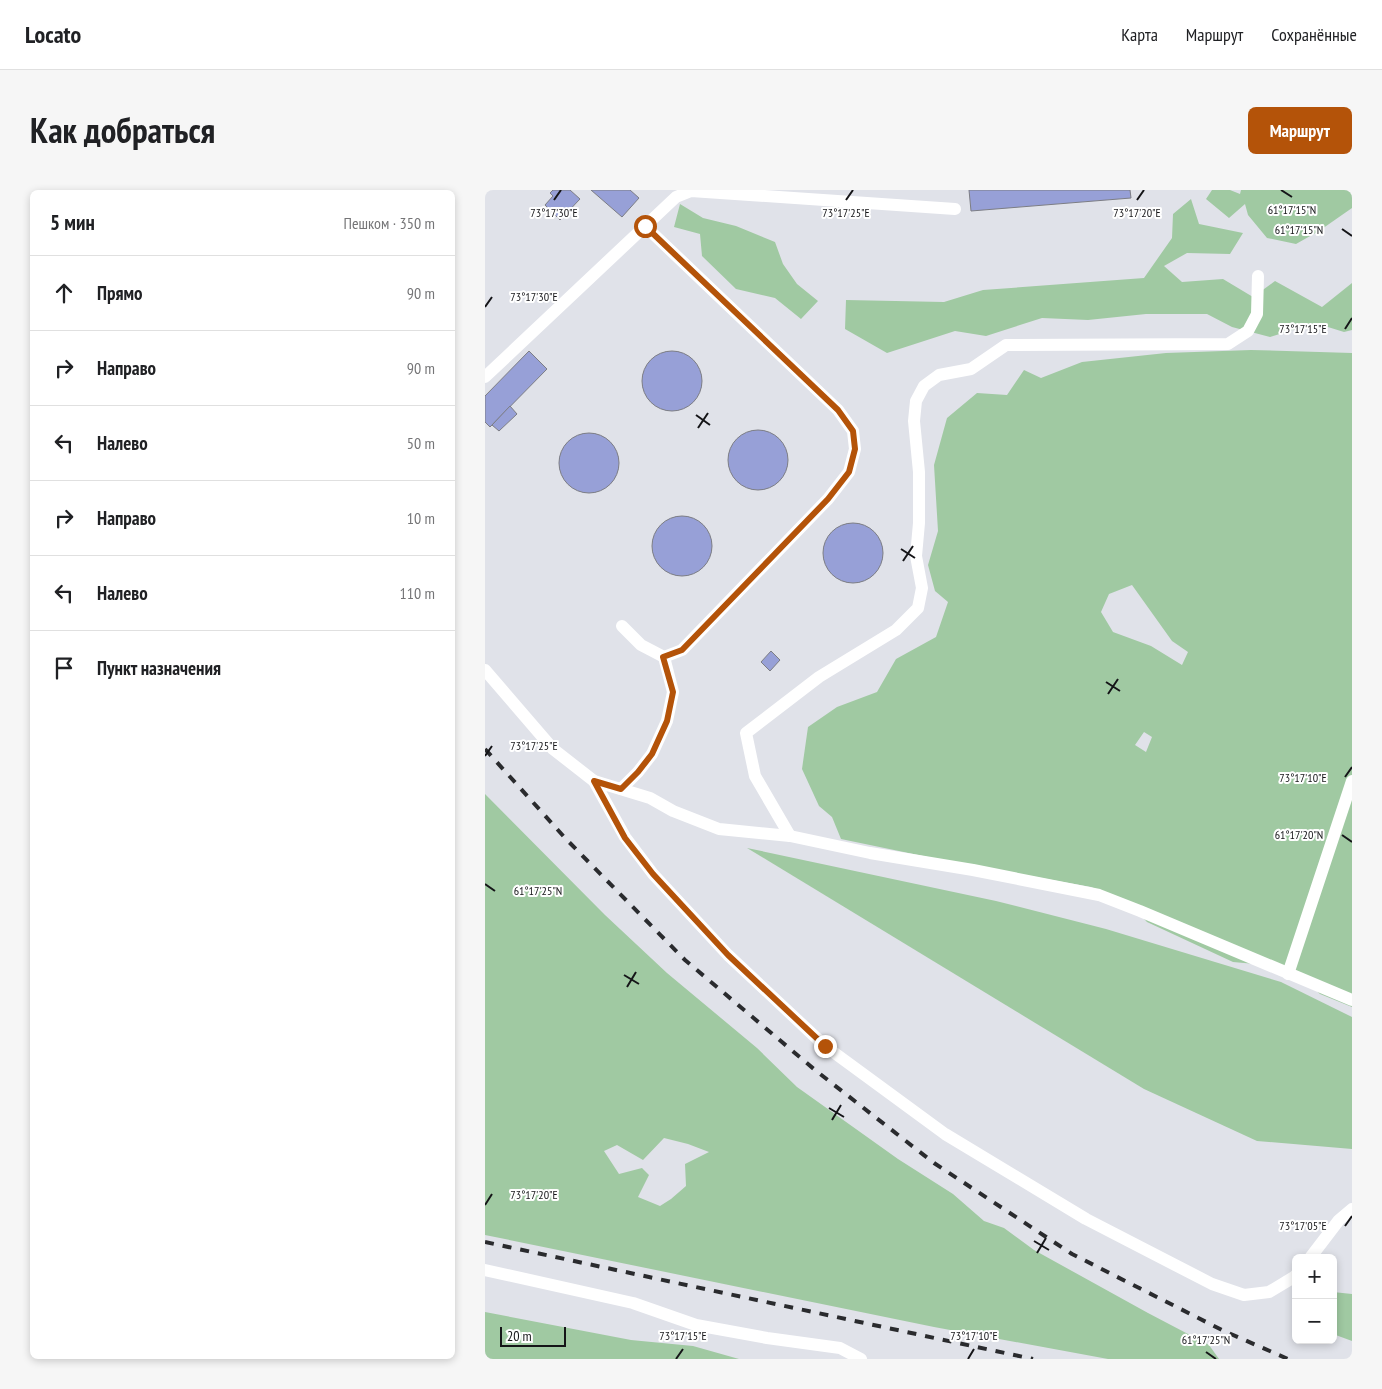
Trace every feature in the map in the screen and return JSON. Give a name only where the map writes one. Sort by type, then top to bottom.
[{"type":"lane","points":[[485,378],[675,197],[691,191],[955,209]]},
{"type":"lane","points":[[645,226],[838,410],[853,431],[855,449],[849,472],[828,499],[682,650],[663,657]]},
{"type":"lane","points":[[790,836],[755,776],[746,733],[819,677],[896,630],[918,608],[922,588],[916,556],[919,522],[919,472],[913,421],[916,401],[924,386],[939,375],[971,369],[1006,345],[1228,344],[1248,332],[1257,314],[1258,276]]},
{"type":"lane","points":[[621,789],[652,754],[667,721],[673,692],[663,657],[641,645],[623,626]]},
{"type":"lane","points":[[485,670],[553,749],[594,781],[650,798],[673,811],[719,829],[790,836],[871,853],[973,870],[1099,895],[1352,1000]]},
{"type":"lane","points":[[594,781],[625,838],[653,874],[728,955],[825,1046],[945,1134],[1086,1219],[1212,1284],[1244,1295],[1269,1292],[1292,1278]]},
{"type":"lane","points":[[1288,974],[1352,781]]},
{"type":"lane","points":[[1313,1254],[1339,1220],[1352,1209]]},
{"type":"lane","points":[[485,1270],[633,1303],[696,1325],[767,1338],[839,1348],[861,1359]]},
{"type":"green space","points":[[1212,190],[1230,190],[1240,194],[1241,190],[1352,190],[1352,208],[1319,231],[1296,244],[1267,238],[1248,215],[1245,204],[1229,218],[1206,199]]},
{"type":"green space","points":[[1191,199],[1199,224],[1243,233],[1230,254],[1187,253],[1164,266],[1182,282],[1223,279],[1253,297],[1275,281],[1322,307],[1352,283],[1352,330],[1344,332],[1315,323],[1270,337],[1232,327],[1207,314],[1146,314],[1088,320],[1042,318],[986,336],[955,331],[887,353],[845,329],[846,300],[944,302],[983,290],[1144,278],[1172,238],[1173,214]]},
{"type":"green space","points":[[680,204],[703,218],[736,226],[775,242],[783,264],[797,284],[818,301],[801,319],[775,298],[736,289],[702,256],[700,234],[674,227]]},
{"type":"green space","points":[[1251,350],[1352,353],[1352,1007],[1320,994],[1295,970],[1287,967],[1233,962],[1147,922],[1128,902],[1091,887],[952,862],[841,839],[832,817],[819,806],[802,769],[808,727],[837,707],[877,692],[896,659],[936,637],[948,602],[935,591],[928,565],[938,531],[934,465],[947,418],[977,393],[1007,395],[1024,370],[1041,378],[1082,362],[1166,353]],"holes":[[[1132,585],[1172,641],[1188,652],[1182,665],[1151,646],[1113,632],[1101,612],[1109,594]],[[1144,732],[1152,737],[1146,752],[1135,745]]]},
{"type":"green space","points":[[485,794],[605,915],[667,973],[757,1048],[797,1087],[898,1159],[953,1194],[984,1221],[1004,1228],[1034,1250],[1209,1345],[1219,1359],[1108,1359],[934,1327],[485,1235]],"holes":[[[664,1138],[709,1152],[685,1164],[686,1186],[660,1206],[638,1197],[649,1175],[642,1168],[619,1174],[604,1151],[617,1145],[643,1160]]]},
{"type":"green space","points":[[747,848],[996,901],[1106,929],[1281,982],[1352,1017],[1352,1149],[1257,1141],[1144,1089]]},
{"type":"green space","points":[[1337,1292],[1352,1294],[1352,1341],[1337,1335]]},
{"type":"green space","points":[[485,1312],[631,1340],[693,1346],[739,1359],[485,1359]]},
{"type":"building","points":[[553,190],[570,190],[580,199],[560,220],[545,205],[553,196],[550,193]]},
{"type":"building","points":[[591,190],[630,190],[639,198],[622,217]]},
{"type":"building","points":[[969,190],[1130,190],[1131,198],[971,211]]},
{"type":"building","points":[[529,351],[547,369],[490,427],[485,422],[485,396]]},
{"type":"building","points":[[672,351],[689,356],[697,364],[702,381],[697,398],[689,406],[672,411],[655,406],[647,398],[642,381],[647,364],[655,356]]},
{"type":"building","points":[[510,406],[517,414],[499,431],[492,425]]},
{"type":"building","points":[[758,430],[775,435],[783,443],[788,460],[783,477],[775,485],[758,490],[741,485],[733,477],[728,460],[733,443],[741,435]]},
{"type":"building","points":[[589,433],[606,438],[614,446],[619,463],[614,480],[606,488],[589,493],[572,488],[564,480],[559,463],[564,446],[572,438]]},
{"type":"building","points":[[682,516],[699,521],[707,529],[712,546],[707,563],[699,571],[682,576],[665,571],[657,563],[652,546],[657,529],[665,521]]},
{"type":"building","points":[[853,523],[870,528],[878,536],[883,553],[878,570],[870,578],[853,583],[836,578],[828,570],[823,553],[828,536],[836,528]]},
{"type":"building","points":[[771,651],[780,660],[770,671],[761,662]]},
{"type":"railway","points":[[485,749],[566,839],[685,960],[815,1070],[934,1163],[1072,1254],[1224,1331],[1288,1359]]},
{"type":"railway","points":[[485,1242],[1033,1359]]},
{"type":"route","points":[[645,226],[838,410],[853,431],[855,449],[849,472],[828,499],[682,650],[663,657],[673,692],[667,721],[652,754],[638,772],[621,789],[594,781],[625,838],[653,874],[728,955],[825,1046]]}]
